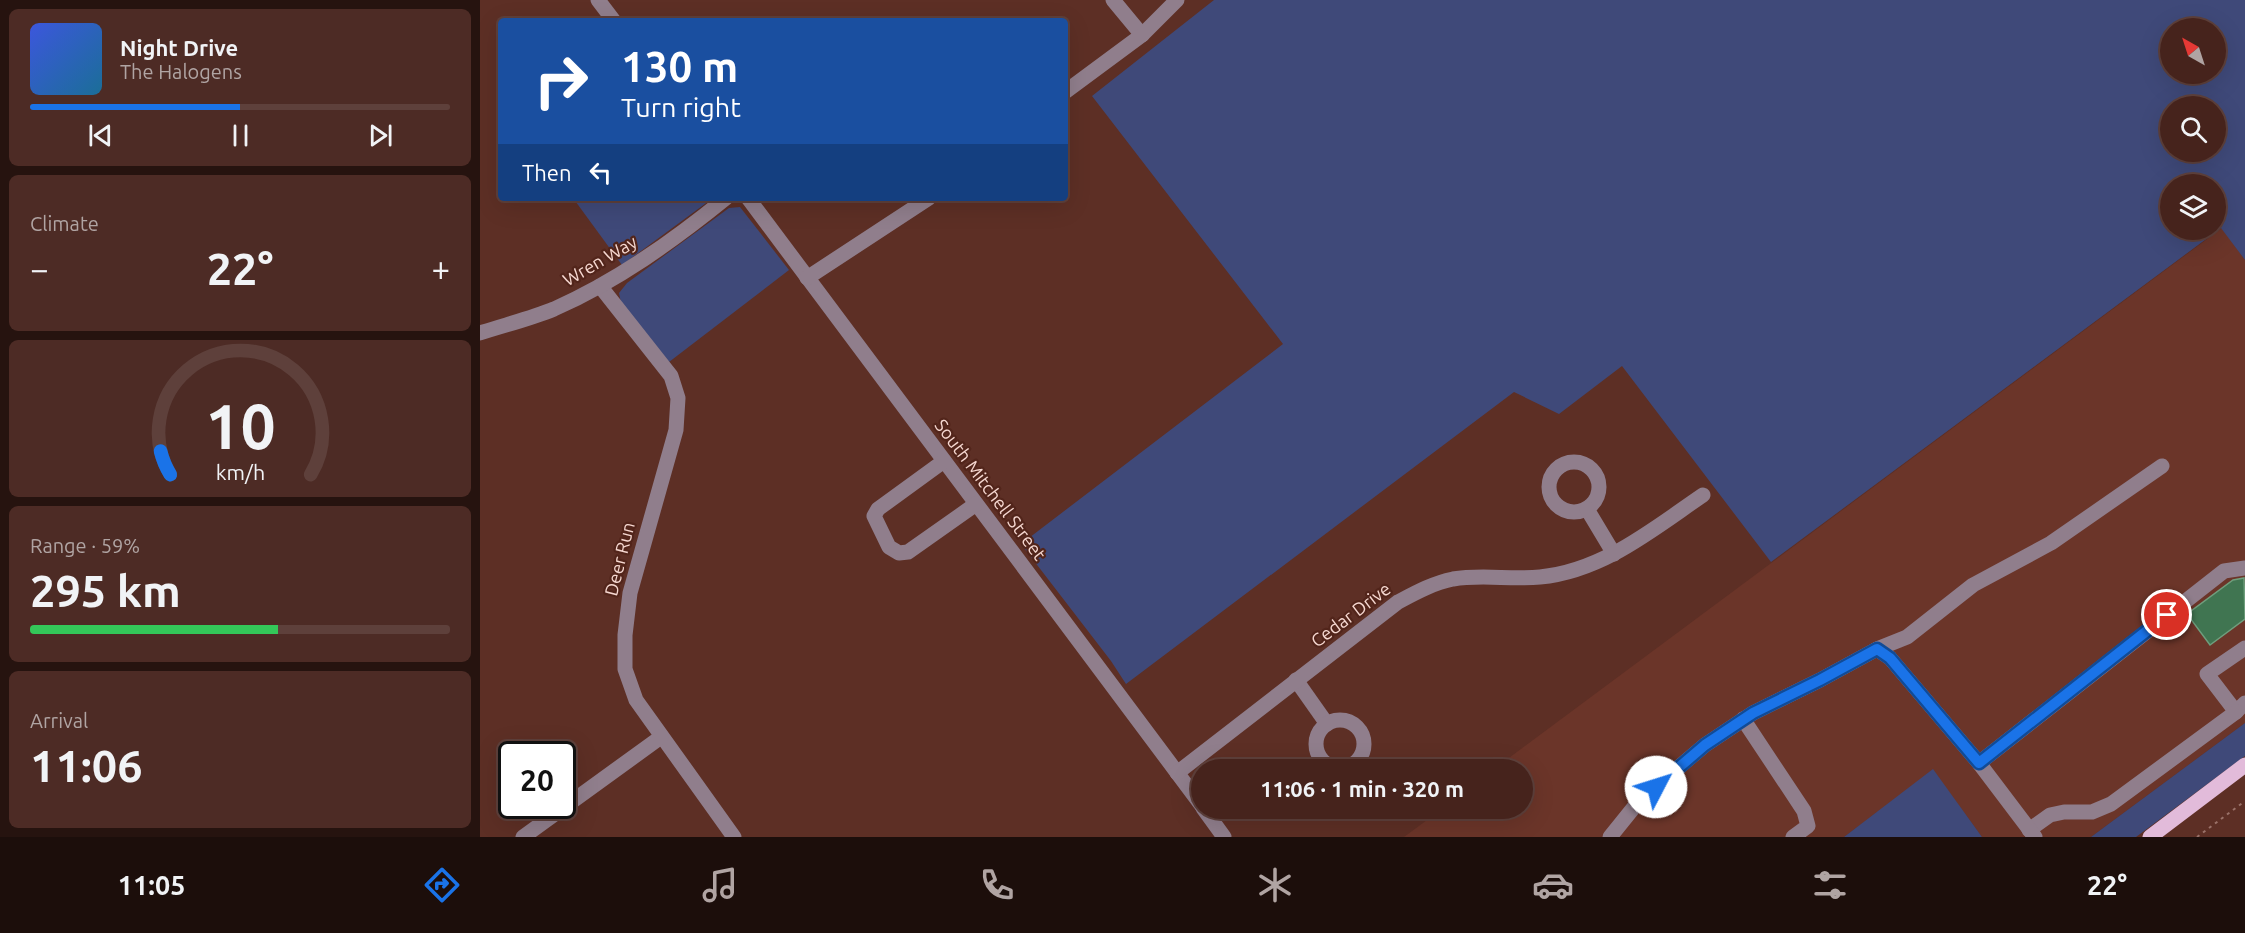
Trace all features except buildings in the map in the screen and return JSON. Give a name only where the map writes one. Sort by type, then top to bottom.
[{"type":"main road","points":[[2150,837],[2245,765]]},
{"type":"street","points":[[598,0],[612,18]]},
{"type":"street","points":[[1113,0],[1142,35]]},
{"type":"street","points":[[1068,90],[1142,35],[1177,0]]},
{"type":"street","name":"Wren Way","points":[[480,333],[552,310],[600,286],[677,238],[722,201]]},
{"type":"street","name":"South Mitchell Street","points":[[750,201],[1191,792]]},
{"type":"street","points":[[807,278],[924,201]]},
{"type":"street","name":"Deer Run","points":[[600,286],[671,376],[678,398],[676,430],[630,593],[625,635],[626,669],[636,700],[734,837]]},
{"type":"street","points":[[944,461],[878,509],[874,516],[889,547],[900,553],[908,552],[976,504]]},
{"type":"street","points":[[1610,837],[1639,801],[1705,745],[1743,719],[1877,649],[1907,637],[1972,585],[2051,543],[2162,466]]},
{"type":"street","name":"Cedar Drive","points":[[1177,773],[1398,602],[1431,585],[1469,577],[1540,577],[1578,569],[1614,554],[1704,495]]},
{"type":"street","points":[[1587,509],[1614,554]]},
{"type":"street","points":[[1979,763],[2224,571],[2245,568]]},
{"type":"street","points":[[1877,649],[1890,658],[1979,763],[2032,833],[2050,815],[2064,812],[2092,812],[2111,804],[2240,708],[2207,674],[2245,648]]},
{"type":"street","points":[[1296,680],[1327,724]]},
{"type":"street","points":[[1743,719],[1804,811],[1808,826],[1793,837]]},
{"type":"street","points":[[523,837],[661,737]]},
{"type":"street","name":"South Mitchell Street","points":[[1211,819],[1224,837]]},
{"type":"path","points":[[2197,837],[2245,801]]},
{"type":"shaded area","points":[[1214,0],[2245,0],[2245,260],[2226,235],[2226,174],[2160,174],[2160,240],[2205,240],[1771,562],[1622,366],[1559,414],[1514,392],[1126,684],[1021,544],[1283,344],[1092,96]]},
{"type":"shaded area","points":[[575,201],[709,201],[622,265]]},
{"type":"shaded area","points":[[740,207],[789,270],[669,362],[621,303],[619,293],[627,283],[729,208]]},
{"type":"shaded area","points":[[2226,234],[2245,260],[2245,723],[2091,837],[1982,837],[1933,770],[1844,837],[1404,837],[1428,819],[1533,819],[1533,759],[1507,759],[2206,240],[2226,240]]},
{"type":"shaded area","points":[[2245,723],[2245,756],[2136,837],[2091,837]]},
{"type":"shaded area","points":[[1933,769],[1982,837],[1844,837]]},
{"type":"route","points":[[1656,787],[1705,745],[1753,713],[1877,649],[1890,658],[1979,763],[2167,615]]}]
